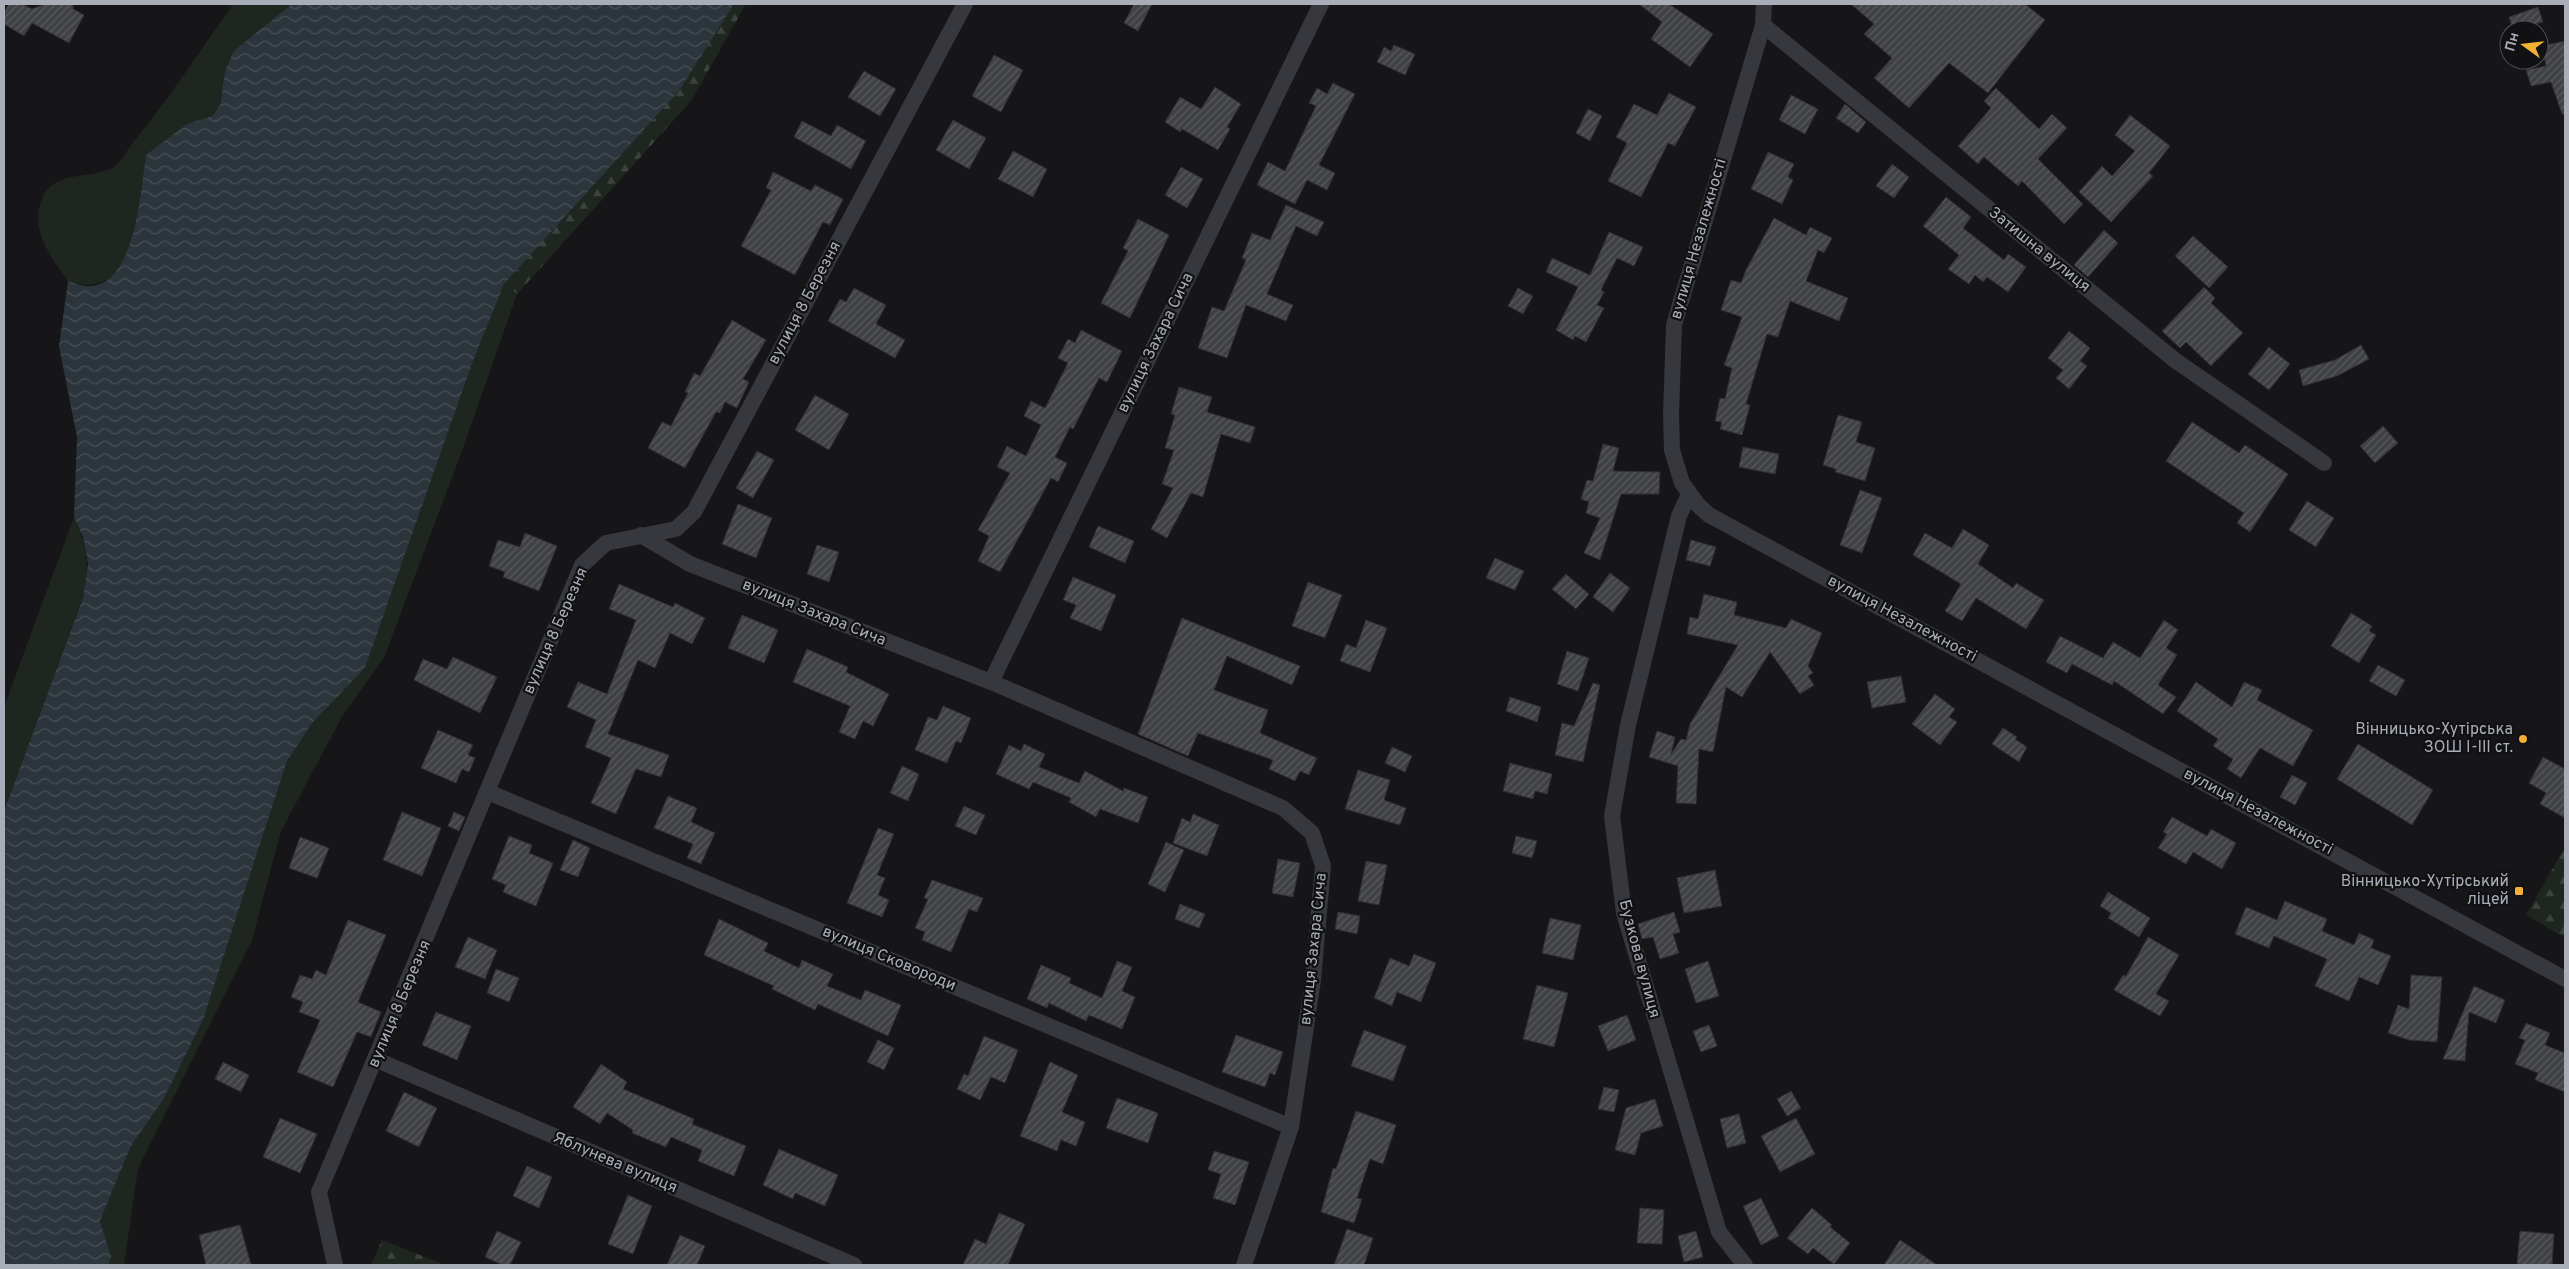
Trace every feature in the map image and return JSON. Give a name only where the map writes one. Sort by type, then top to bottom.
[{"type":"street","name":"вулиця 8 Березня","points":[[335,1265],[319,1192],[376,1060],[582,565],[606,543],[676,529],[694,512],[965,4]]},
{"type":"street","name":"вулиця Захара Сича","points":[[990,682],[1321,4]]},
{"type":"street","name":"вулиця Незалежності","points":[[1764,4],[1763,25],[1674,325],[1671,433],[1677,470],[1689,494],[1709,515],[2565,979]]},
{"type":"street","name":"Затишна вулиця","points":[[1763,25],[2176,361],[2324,463]]},
{"type":"street","name":"Бузкова вулиця","points":[[1689,494],[1679,516],[1628,725],[1612,816],[1626,922],[1719,1232],[1745,1265]]},
{"type":"street","name":"вулиця Захара Сича","points":[[641,535],[690,564],[990,682],[1283,808],[1312,833],[1323,866],[1313,980],[1291,1126],[1244,1265]]},
{"type":"street","name":"вулиця Сковороди","points":[[488,792],[1291,1126]]},
{"type":"street","name":"Яблунева вулиця","points":[[376,1060],[854,1265]]},
{"type":"green space","points":[[233,4],[292,4],[225,70],[220,106],[212,116],[187,124],[135,224],[132,238],[122,263],[115,272],[107,280],[96,284],[68,281],[49,253],[40,232],[38,222],[42,199],[55,183],[63,179],[103,172],[117,164],[171,93]]},
{"type":"green space","points":[[734,4],[746,4],[691,101],[517,294],[504,284],[679,91]]},
{"type":"green space","points":[[504,284],[517,294],[462,451],[384,658],[343,715],[281,831],[252,940],[138,1169],[124,1265],[108,1265],[111,1256],[100,1221],[131,1146],[163,1100],[203,1020],[287,761],[313,722],[365,668],[473,361]]},
{"type":"green space","points":[[74,517],[82,537],[86,556],[87,576],[83,598],[4,811],[4,707]]},
{"type":"green space","points":[[2565,847],[2565,938],[2526,915]]},
{"type":"green space","points":[[382,1240],[445,1265],[371,1265]]},
{"type":"water","points":[[292,4],[734,4],[679,91],[504,284],[473,361],[365,668],[313,722],[287,761],[203,1020],[163,1100],[131,1146],[100,1221],[111,1256],[108,1265],[4,1265],[4,811],[83,598],[88,564],[83,537],[74,517],[77,437],[59,346],[68,281],[91,286],[106,281],[118,269],[127,252],[133,232],[142,189],[146,155],[187,124],[212,116],[220,106],[225,71],[234,51]]},
{"type":"building","points":[[9,4],[22,4],[32,9],[45,4],[73,4],[73,9],[84,15],[69,43],[32,23],[24,36],[4,24],[4,12]]},
{"type":"building","points":[[1134,4],[1152,4],[1138,31],[1124,23]]},
{"type":"building","points":[[1639,4],[1669,4],[1713,34],[1690,67],[1651,39],[1662,22]]},
{"type":"building","points":[[1851,4],[2025,4],[2045,20],[1988,93],[1949,63],[1909,108],[1874,78],[1892,58],[1864,34],[1874,24]]},
{"type":"building","points":[[2538,7],[2542,20],[2510,20],[2509,17]]},
{"type":"building","points":[[2565,41],[2565,114],[2562,114],[2551,82],[2531,86],[2526,70],[2549,70],[2549,44]]},
{"type":"building","points":[[1394,45],[1415,54],[1405,75],[1377,62],[1384,47],[1391,51]]},
{"type":"building","points":[[994,55],[1023,70],[1001,112],[972,96]]},
{"type":"building","points":[[864,71],[896,89],[880,116],[848,97]]},
{"type":"building","points":[[1333,83],[1355,94],[1319,165],[1335,173],[1327,190],[1307,180],[1295,204],[1257,185],[1268,162],[1285,171],[1316,106],[1309,103],[1317,88],[1327,94]]},
{"type":"building","points":[[1215,87],[1241,104],[1227,127],[1230,129],[1218,150],[1182,129],[1180,132],[1165,122],[1180,97],[1201,109]]},
{"type":"building","points":[[1996,88],[2039,129],[2052,114],[2067,128],[2038,159],[2083,204],[2064,224],[2022,181],[2018,186],[1984,157],[1978,164],[1958,146],[1991,108],[1984,101]]},
{"type":"building","points":[[1669,93],[1696,107],[1675,146],[1668,143],[1641,197],[1608,181],[1627,143],[1616,137],[1634,104],[1657,115]]},
{"type":"building","points":[[1791,95],[1818,109],[1805,134],[1779,120]]},
{"type":"building","points":[[1845,104],[1866,122],[1858,133],[1836,118]]},
{"type":"building","points":[[1588,109],[1602,116],[1590,141],[1576,133]]},
{"type":"building","points":[[2130,115],[2170,146],[2149,173],[2153,176],[2111,222],[2079,192],[2102,166],[2112,176],[2135,151],[2115,135]]},
{"type":"building","points":[[953,120],[986,138],[969,169],[936,150]]},
{"type":"building","points":[[802,121],[831,136],[837,125],[866,141],[851,169],[794,137]]},
{"type":"building","points":[[1013,151],[1047,169],[1033,197],[998,179]]},
{"type":"building","points":[[1768,152],[1794,164],[1788,177],[1793,180],[1782,204],[1751,189]]},
{"type":"building","points":[[1892,164],[1909,177],[1894,198],[1876,186]]},
{"type":"building","points":[[1181,167],[1203,179],[1187,208],[1165,195]]},
{"type":"building","points":[[773,172],[811,191],[815,185],[843,199],[830,225],[823,222],[795,275],[741,246],[771,190],[766,188]]},
{"type":"building","points":[[1946,197],[1971,217],[1963,228],[2004,260],[2008,254],[2026,267],[2008,292],[1987,277],[1983,282],[1975,275],[1969,284],[1948,269],[1959,255],[1923,226]]},
{"type":"building","points":[[1286,205],[1324,222],[1317,236],[1296,226],[1267,294],[1293,305],[1286,321],[1246,305],[1227,358],[1198,348],[1212,307],[1224,311],[1246,260],[1242,258],[1252,233],[1270,240]]},
{"type":"building","points":[[1774,218],[1806,235],[1810,227],[1832,238],[1824,253],[1818,250],[1806,281],[1848,298],[1839,321],[1790,301],[1778,337],[1767,334],[1746,404],[1750,405],[1742,435],[1720,429],[1722,422],[1715,421],[1720,398],[1725,399],[1732,368],[1724,365],[1742,317],[1721,310],[1731,280],[1741,283]]},
{"type":"building","points":[[1138,219],[1169,235],[1130,318],[1101,303],[1128,251],[1123,248]]},
{"type":"building","points":[[2104,230],[2118,243],[2088,277],[2074,265]]},
{"type":"building","points":[[1609,232],[1643,247],[1634,266],[1617,258],[1601,290],[1604,292],[1597,305],[1604,308],[1586,342],[1575,336],[1573,340],[1556,330],[1578,287],[1546,272],[1552,258],[1590,275]]},
{"type":"building","points":[[2193,236],[2228,267],[2209,288],[2175,256]]},
{"type":"building","points":[[2204,287],[2215,298],[2211,303],[2243,333],[2211,366],[2186,342],[2180,348],[2162,331]]},
{"type":"building","points":[[854,288],[886,305],[876,324],[905,340],[895,358],[828,321],[840,299],[846,302]]},
{"type":"building","points":[[1518,288],[1533,296],[1523,314],[1508,306]]},
{"type":"building","points":[[732,320],[766,340],[743,379],[749,382],[737,408],[725,402],[720,413],[716,412],[685,468],[648,448],[662,422],[671,426],[688,393],[685,392],[694,373],[700,376]]},
{"type":"building","points":[[1081,330],[1122,351],[1107,382],[1099,378],[1073,429],[1070,427],[1055,457],[1067,463],[1058,482],[1051,478],[1000,572],[978,561],[989,536],[978,530],[1010,473],[997,467],[1007,446],[1026,456],[1041,425],[1024,416],[1031,401],[1045,408],[1068,363],[1058,358],[1068,339],[1075,343]]},
{"type":"building","points":[[2069,331],[2090,348],[2080,361],[2087,366],[2069,389],[2056,378],[2063,370],[2048,358]]},
{"type":"building","points":[[2361,345],[2369,359],[2337,376],[2303,386],[2299,370],[2335,360]]},
{"type":"building","points":[[2269,347],[2290,364],[2269,390],[2248,374]]},
{"type":"building","points":[[1179,387],[1212,397],[1207,412],[1255,427],[1250,443],[1221,434],[1203,497],[1191,493],[1167,538],[1151,529],[1173,488],[1162,484],[1174,450],[1165,448],[1175,415],[1171,414]]},
{"type":"building","points":[[815,395],[849,414],[829,450],[795,430]]},
{"type":"building","points":[[1838,415],[1862,422],[1856,442],[1875,448],[1865,481],[1835,472],[1836,469],[1823,465]]},
{"type":"building","points":[[2192,422],[2239,453],[2245,445],[2288,474],[2250,532],[2237,523],[2244,513],[2166,461]]},
{"type":"building","points":[[2383,426],[2398,443],[2375,463],[2360,446]]},
{"type":"building","points":[[1603,444],[1619,448],[1613,471],[1660,472],[1659,494],[1621,494],[1600,560],[1584,553],[1600,518],[1586,513],[1589,502],[1581,499],[1587,480],[1593,481]]},
{"type":"building","points":[[1743,447],[1779,454],[1775,474],[1739,467]]},
{"type":"building","points":[[757,451],[774,460],[753,498],[736,488]]},
{"type":"building","points":[[1860,490],[1882,498],[1862,553],[1840,545]]},
{"type":"building","points":[[2307,501],[2334,518],[2316,547],[2289,530]]},
{"type":"building","points":[[738,504],[772,518],[756,558],[722,544]]},
{"type":"building","points":[[1098,526],[1134,541],[1125,563],[1089,547]]},
{"type":"building","points":[[1963,529],[1989,545],[1978,564],[2013,588],[2016,583],[2044,600],[2026,629],[1976,598],[1962,621],[1945,611],[1961,584],[1913,555],[1925,533],[1952,548]]},
{"type":"building","points":[[525,533],[557,546],[539,591],[503,577],[505,572],[489,566],[498,540],[520,547]]},
{"type":"building","points":[[1691,540],[1716,547],[1710,566],[1686,560]]},
{"type":"building","points":[[817,545],[839,552],[829,582],[807,574]]},
{"type":"building","points":[[1495,558],[1524,571],[1515,590],[1486,578]]},
{"type":"building","points":[[1610,573],[1630,588],[1613,612],[1593,597]]},
{"type":"building","points":[[1566,574],[1589,594],[1576,609],[1552,589]]},
{"type":"building","points":[[1073,577],[1116,595],[1101,631],[1070,618],[1076,605],[1063,600]]},
{"type":"building","points":[[1308,582],[1342,595],[1325,638],[1292,626]]},
{"type":"building","points":[[619,584],[673,607],[675,603],[705,618],[692,644],[670,633],[655,668],[638,660],[608,734],[669,755],[661,777],[636,769],[616,814],[591,803],[611,758],[585,747],[596,720],[567,707],[578,682],[607,694],[636,620],[609,609]]},
{"type":"building","points":[[1704,594],[1737,602],[1734,615],[1786,628],[1791,619],[1822,633],[1808,666],[1813,673],[1808,676],[1814,685],[1800,694],[1770,652],[1742,697],[1726,687],[1713,752],[1699,749],[1696,804],[1676,803],[1678,766],[1649,757],[1657,731],[1675,737],[1671,754],[1681,739],[1686,740],[1690,724],[1738,645],[1687,634],[1690,617],[1698,619]]},
{"type":"building","points":[[2351,613],[2372,626],[2369,631],[2376,635],[2359,663],[2331,646]]},
{"type":"building","points":[[742,615],[778,630],[764,663],[728,648]]},
{"type":"building","points":[[1182,618],[1300,666],[1292,685],[1227,656],[1214,690],[1268,710],[1260,733],[1317,758],[1309,775],[1300,771],[1295,781],[1269,769],[1273,760],[1198,733],[1188,756],[1138,734]]},
{"type":"building","points":[[1366,620],[1387,628],[1370,672],[1340,661],[1346,644],[1356,648]]},
{"type":"building","points":[[2164,620],[2178,630],[2166,648],[2177,655],[2158,685],[2176,697],[2163,714],[2114,681],[2112,685],[2072,664],[2067,673],[2046,662],[2060,636],[2103,658],[2113,642],[2140,658]]},
{"type":"building","points":[[807,649],[848,667],[846,672],[889,694],[873,726],[863,721],[855,739],[839,732],[850,706],[793,682]]},
{"type":"building","points":[[1567,651],[1589,658],[1578,691],[1557,684]]},
{"type":"building","points":[[453,657],[497,677],[480,713],[414,680],[423,659],[447,669]]},
{"type":"building","points":[[2378,665],[2405,680],[2396,696],[2369,681]]},
{"type":"building","points":[[1901,676],[1906,702],[1872,708],[1867,682]]},
{"type":"building","points":[[2196,682],[2232,707],[2244,682],[2262,690],[2257,700],[2313,730],[2293,766],[2260,748],[2241,778],[2227,769],[2233,759],[2213,746],[2218,739],[2177,711]]},
{"type":"building","points":[[1593,683],[1600,685],[1583,762],[1555,755],[1562,723],[1574,726]]},
{"type":"building","points":[[1935,694],[1955,709],[1949,717],[1957,722],[1940,745],[1912,724]]},
{"type":"building","points":[[1510,697],[1541,707],[1537,722],[1506,711]]},
{"type":"building","points":[[943,706],[971,718],[961,743],[956,741],[947,763],[915,750],[928,717],[937,720]]},
{"type":"building","points":[[2003,728],[2017,737],[2015,739],[2027,747],[2019,762],[1992,744]]},
{"type":"building","points":[[438,730],[473,745],[468,755],[475,758],[469,772],[462,769],[456,783],[421,768]]},
{"type":"building","points":[[1024,744],[1045,754],[1039,767],[1079,783],[1085,771],[1123,791],[1124,788],[1148,797],[1138,823],[1100,809],[1096,817],[1069,802],[1071,798],[1033,782],[1029,789],[996,774],[1009,745],[1021,751]]},
{"type":"building","points":[[2358,744],[2433,790],[2412,825],[2337,779]]},
{"type":"building","points":[[1392,747],[1412,756],[1405,772],[1385,763]]},
{"type":"building","points":[[2543,757],[2565,769],[2565,818],[2540,804],[2546,793],[2529,783]]},
{"type":"building","points":[[1510,763],[1552,774],[1547,794],[1535,791],[1533,799],[1503,791]]},
{"type":"building","points":[[902,766],[919,774],[908,801],[890,793]]},
{"type":"building","points":[[1358,770],[1390,780],[1384,800],[1406,808],[1400,825],[1345,809]]},
{"type":"building","points":[[2292,775],[2307,783],[2295,805],[2280,797]]},
{"type":"building","points":[[668,796],[697,808],[691,822],[715,833],[701,864],[687,858],[693,844],[654,828]]},
{"type":"building","points":[[964,806],[985,815],[976,835],[955,826]]},
{"type":"building","points":[[402,812],[441,828],[422,876],[383,860]]},
{"type":"building","points":[[454,812],[465,817],[459,831],[448,826]]},
{"type":"building","points":[[1193,814],[1219,825],[1207,856],[1173,843],[1182,818],[1190,822]]},
{"type":"building","points":[[2172,817],[2207,836],[2211,829],[2236,843],[2222,869],[2193,852],[2186,864],[2158,848],[2167,834],[2163,832]]},
{"type":"building","points":[[878,828],[894,834],[877,875],[885,878],[878,895],[889,900],[882,917],[847,903]]},
{"type":"building","points":[[509,836],[532,845],[529,853],[553,863],[536,906],[503,892],[506,885],[492,879]]},
{"type":"building","points":[[1516,836],[1537,841],[1532,858],[1512,853]]},
{"type":"building","points":[[300,837],[329,848],[317,878],[289,868]]},
{"type":"building","points":[[573,840],[590,848],[578,877],[560,870]]},
{"type":"building","points":[[1166,842],[1184,850],[1165,892],[1148,884]]},
{"type":"building","points":[[1278,859],[1300,863],[1293,897],[1272,893]]},
{"type":"building","points":[[1366,861],[1387,865],[1379,905],[1358,901]]},
{"type":"building","points":[[1715,870],[1722,906],[1684,913],[1677,878]]},
{"type":"building","points":[[932,880],[983,898],[977,912],[969,909],[951,952],[922,940],[925,932],[915,928],[928,899],[924,898]]},
{"type":"building","points":[[2108,892],[2150,918],[2139,937],[2108,918],[2111,913],[2100,906]]},
{"type":"building","points":[[2285,901],[2327,919],[2322,931],[2354,945],[2359,933],[2374,940],[2371,948],[2391,956],[2378,985],[2359,977],[2349,1001],[2315,986],[2327,959],[2274,936],[2269,948],[2235,934],[2246,907],[2277,920]]},
{"type":"building","points":[[1180,904],[1205,914],[1199,928],[1175,919]]},
{"type":"building","points":[[1338,912],[1360,916],[1357,934],[1335,929]]},
{"type":"building","points":[[1674,912],[1680,932],[1673,934],[1679,953],[1660,959],[1653,937],[1642,939],[1638,924]]},
{"type":"building","points":[[1550,918],[1581,925],[1573,960],[1542,953]]},
{"type":"building","points":[[719,919],[768,943],[764,951],[799,968],[802,960],[833,974],[827,986],[861,1000],[865,990],[901,1005],[888,1036],[818,1004],[815,1010],[772,989],[774,986],[704,955]]},
{"type":"building","points":[[348,920],[386,935],[358,1002],[381,1012],[371,1037],[357,1032],[333,1087],[297,1072],[320,1020],[299,1012],[303,1002],[291,997],[300,975],[312,979],[316,970],[326,975]]},
{"type":"building","points":[[468,937],[497,950],[485,979],[455,967]]},
{"type":"building","points":[[2148,937],[2179,955],[2156,994],[2169,1001],[2160,1016],[2114,990],[2123,975],[2126,976]]},
{"type":"building","points":[[1414,954],[1436,963],[1421,1002],[1397,992],[1392,1006],[1374,998],[1390,958],[1409,966]]},
{"type":"building","points":[[1117,961],[1132,967],[1122,991],[1135,997],[1122,1029],[1089,1015],[1086,1021],[1049,1003],[1047,1008],[1027,999],[1041,965],[1071,978],[1069,983],[1102,998]]},
{"type":"building","points":[[1708,961],[1719,996],[1696,1003],[1685,969]]},
{"type":"building","points":[[496,969],[519,978],[509,1002],[487,993]]},
{"type":"building","points":[[2411,975],[2442,977],[2437,1042],[2409,1040],[2388,1033],[2398,1005],[2409,1009]]},
{"type":"building","points":[[1537,985],[1568,993],[1554,1047],[1523,1039]]},
{"type":"building","points":[[2474,986],[2505,1000],[2496,1023],[2469,1012],[2465,1061],[2443,1059]]},
{"type":"building","points":[[436,1012],[471,1026],[457,1060],[422,1045]]},
{"type":"building","points":[[1627,1015],[1636,1040],[1608,1051],[1598,1026]]},
{"type":"building","points":[[2526,1023],[2550,1033],[2545,1045],[2565,1053],[2565,1092],[2535,1080],[2538,1073],[2515,1064],[2525,1040],[2519,1038]]},
{"type":"building","points":[[1709,1025],[1717,1046],[1701,1052],[1693,1031]]},
{"type":"building","points":[[1364,1030],[1406,1046],[1393,1081],[1351,1066]]},
{"type":"building","points":[[1236,1035],[1283,1052],[1275,1075],[1270,1073],[1265,1087],[1222,1072]]},
{"type":"building","points":[[984,1036],[1018,1050],[1005,1083],[991,1077],[980,1100],[957,1089],[964,1074],[968,1076]]},
{"type":"building","points":[[878,1040],[894,1048],[884,1070],[867,1062]]},
{"type":"building","points":[[223,1062],[249,1075],[241,1092],[215,1079]]},
{"type":"building","points":[[1050,1062],[1078,1075],[1062,1112],[1085,1122],[1076,1146],[1061,1140],[1057,1151],[1020,1136]]},
{"type":"building","points":[[601,1064],[627,1082],[623,1089],[694,1119],[692,1124],[746,1146],[734,1176],[698,1161],[702,1150],[671,1137],[666,1147],[632,1133],[633,1130],[607,1113],[600,1124],[573,1107]]},
{"type":"building","points":[[1604,1087],[1619,1090],[1614,1112],[1598,1109]]},
{"type":"building","points":[[1791,1091],[1801,1108],[1787,1116],[1777,1099]]},
{"type":"building","points":[[404,1092],[437,1108],[419,1147],[386,1131]]},
{"type":"building","points":[[1117,1098],[1158,1113],[1148,1143],[1106,1128]]},
{"type":"building","points":[[1655,1099],[1663,1126],[1641,1133],[1635,1155],[1615,1150],[1626,1108]]},
{"type":"building","points":[[1356,1111],[1396,1125],[1383,1164],[1370,1159],[1357,1198],[1362,1199],[1354,1223],[1321,1212],[1333,1168],[1336,1169]]},
{"type":"building","points":[[1739,1114],[1746,1143],[1727,1148],[1720,1119]]},
{"type":"building","points":[[280,1118],[317,1134],[300,1173],[263,1157]]},
{"type":"building","points":[[1796,1118],[1815,1154],[1780,1172],[1761,1136]]},
{"type":"building","points":[[779,1149],[838,1175],[825,1206],[795,1193],[793,1199],[763,1185]]},
{"type":"building","points":[[1214,1151],[1249,1162],[1235,1205],[1213,1198],[1221,1174],[1208,1170]]},
{"type":"building","points":[[527,1166],[552,1177],[539,1208],[513,1196]]},
{"type":"building","points":[[628,1195],[652,1206],[633,1254],[608,1244]]},
{"type":"building","points":[[1761,1198],[1779,1236],[1761,1245],[1743,1206]]},
{"type":"building","points":[[1640,1208],[1664,1210],[1662,1244],[1637,1243]]},
{"type":"building","points":[[1812,1208],[1832,1225],[1830,1227],[1850,1243],[1834,1264],[1813,1248],[1808,1254],[1787,1238]]},
{"type":"building","points":[[999,1213],[1025,1224],[1008,1265],[963,1265],[975,1239],[986,1244]]},
{"type":"building","points":[[240,1225],[251,1265],[206,1265],[199,1235]]},
{"type":"building","points":[[1347,1229],[1373,1238],[1364,1265],[1334,1265]]},
{"type":"building","points":[[497,1231],[521,1242],[510,1265],[503,1265],[485,1257]]},
{"type":"building","points":[[1696,1231],[1703,1257],[1684,1262],[1678,1236]]},
{"type":"building","points":[[2520,1231],[2554,1234],[2552,1265],[2517,1265]]},
{"type":"building","points":[[680,1235],[705,1246],[697,1265],[667,1265]]},
{"type":"building","points":[[1900,1240],[1921,1254],[1937,1265],[1884,1265]]},
{"type":"place","name":"Вінницько-Хутірська ЗОШ І-ІІІ ст.","points":[[2523,739]]},
{"type":"place","name":"Вінницько-Хутірський ліцей","points":[[2519,891]]}]
